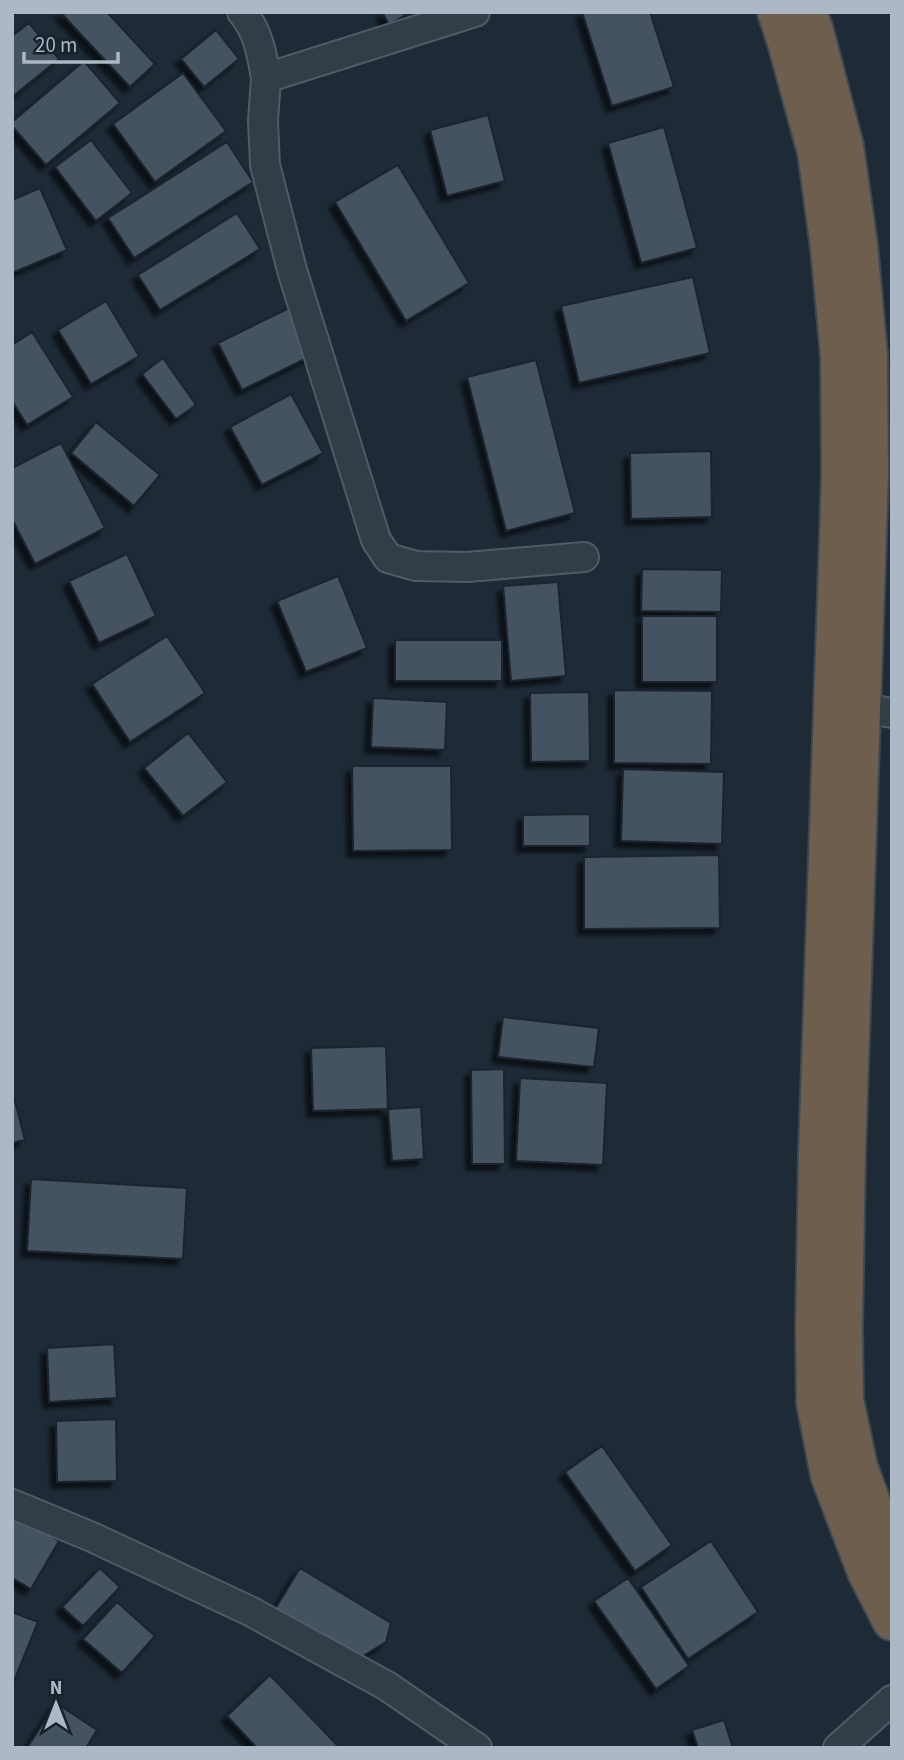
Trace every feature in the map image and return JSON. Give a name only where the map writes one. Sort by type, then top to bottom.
[{"type":"highway","points":[[777,12],[817,152],[830,248],[840,356],[838,974],[844,1400],[858,1467],[892,1559]]},
{"type":"highway","points":[[807,12],[844,146],[858,245],[868,355],[877,710],[838,974],[815,1315],[816,1403],[830,1475],[867,1572],[892,1621]]},
{"type":"street","points":[[242,12],[261,48],[266,78],[263,121],[265,165],[292,270],[376,540],[388,558],[416,566],[467,568],[584,556]]},
{"type":"street","points":[[266,78],[475,12]]},
{"type":"street","points":[[12,1504],[92,1537],[250,1611],[387,1686],[477,1748]]},
{"type":"street","points":[[838,1748],[892,1700]]},
{"type":"building","points":[[60,12],[107,12],[155,64],[130,87]]},
{"type":"building","points":[[382,12],[410,12],[389,25]]},
{"type":"building","points":[[582,12],[650,12],[674,87],[612,106]]},
{"type":"building","points":[[29,23],[59,59],[12,97],[12,36]]},
{"type":"building","points":[[216,30],[239,59],[204,87],[181,59]]},
{"type":"building","points":[[84,61],[120,103],[46,165],[12,126],[12,122]]},
{"type":"building","points":[[183,73],[226,131],[155,182],[113,124]]},
{"type":"building","points":[[488,115],[505,181],[447,196],[430,130]]},
{"type":"building","points":[[664,127],[697,248],[641,263],[608,143]]},
{"type":"building","points":[[91,140],[132,193],[96,221],[55,167]]},
{"type":"building","points":[[227,142],[253,182],[134,258],[108,218]]},
{"type":"building","points":[[398,165],[469,283],[406,321],[335,202]]},
{"type":"building","points":[[40,188],[67,250],[12,273],[12,200]]},
{"type":"building","points":[[237,213],[260,249],[160,310],[138,275]]},
{"type":"building","points":[[693,277],[710,353],[579,383],[561,306]]},
{"type":"building","points":[[106,301],[139,356],[91,384],[58,330]]},
{"type":"building","points":[[289,308],[313,355],[242,390],[218,343]]},
{"type":"building","points":[[32,332],[73,397],[27,425],[12,401],[12,345]]},
{"type":"building","points":[[163,358],[196,405],[176,419],[142,374]]},
{"type":"building","points":[[536,360],[575,513],[506,531],[467,377]]},
{"type":"building","points":[[291,394],[323,453],[262,485],[230,427]]},
{"type":"building","points":[[96,422],[160,475],[134,506],[71,453]]},
{"type":"building","points":[[61,443],[105,528],[35,564],[12,519],[12,468]]},
{"type":"building","points":[[711,451],[712,517],[631,519],[630,453]]},
{"type":"building","points":[[127,554],[156,616],[99,643],[69,581]]},
{"type":"building","points":[[642,569],[722,570],[721,612],[641,611]]},
{"type":"building","points":[[338,576],[367,648],[306,672],[277,601]]},
{"type":"building","points":[[558,582],[566,676],[511,681],[503,586]]},
{"type":"building","points":[[642,616],[717,616],[717,682],[642,682]]},
{"type":"building","points":[[167,636],[205,693],[130,742],[92,684]]},
{"type":"building","points":[[395,640],[502,640],[502,681],[395,681]]},
{"type":"building","points":[[614,690],[712,691],[711,764],[614,763]]},
{"type":"building","points":[[589,692],[590,761],[531,762],[530,693]]},
{"type":"building","points":[[373,698],[447,702],[445,750],[371,747]]},
{"type":"building","points":[[188,733],[227,782],[183,816],[144,768]]},
{"type":"building","points":[[352,766],[451,766],[452,850],[353,851]]},
{"type":"building","points":[[623,769],[724,772],[722,844],[621,841]]},
{"type":"building","points":[[590,814],[590,846],[523,846],[523,815]]},
{"type":"building","points":[[719,855],[720,928],[584,929],[584,857]]},
{"type":"building","points":[[503,1017],[599,1028],[594,1067],[498,1057]]},
{"type":"building","points":[[386,1046],[388,1109],[313,1111],[311,1048]]},
{"type":"building","points":[[504,1069],[505,1164],[472,1164],[471,1070]]},
{"type":"building","points":[[520,1078],[607,1083],[603,1165],[516,1161]]},
{"type":"building","points":[[12,1097],[25,1140],[12,1143]]},
{"type":"building","points":[[421,1107],[424,1159],[392,1161],[388,1109]]},
{"type":"building","points":[[31,1179],[187,1188],[183,1259],[27,1251]]},
{"type":"building","points":[[114,1344],[117,1398],[49,1402],[47,1348]]},
{"type":"building","points":[[116,1419],[117,1481],[57,1482],[56,1421]]},
{"type":"building","points":[[602,1446],[672,1545],[635,1571],[565,1472]]},
{"type":"building","points":[[12,1513],[59,1541],[31,1589],[12,1578]]},
{"type":"building","points":[[711,1541],[758,1612],[688,1659],[641,1587]]},
{"type":"building","points":[[100,1568],[120,1587],[83,1626],[62,1607]]},
{"type":"building","points":[[300,1568],[391,1623],[386,1642],[358,1659],[275,1609]]},
{"type":"building","points":[[628,1578],[689,1666],[656,1689],[594,1601]]},
{"type":"building","points":[[117,1602],[155,1636],[122,1673],[83,1639]]},
{"type":"building","points":[[12,1612],[38,1622],[12,1686]]},
{"type":"building","points":[[270,1675],[340,1748],[257,1748],[227,1716]]},
{"type":"building","points":[[56,1703],[97,1730],[86,1748],[27,1748]]},
{"type":"building","points":[[724,1720],[733,1748],[698,1748],[692,1730]]}]
